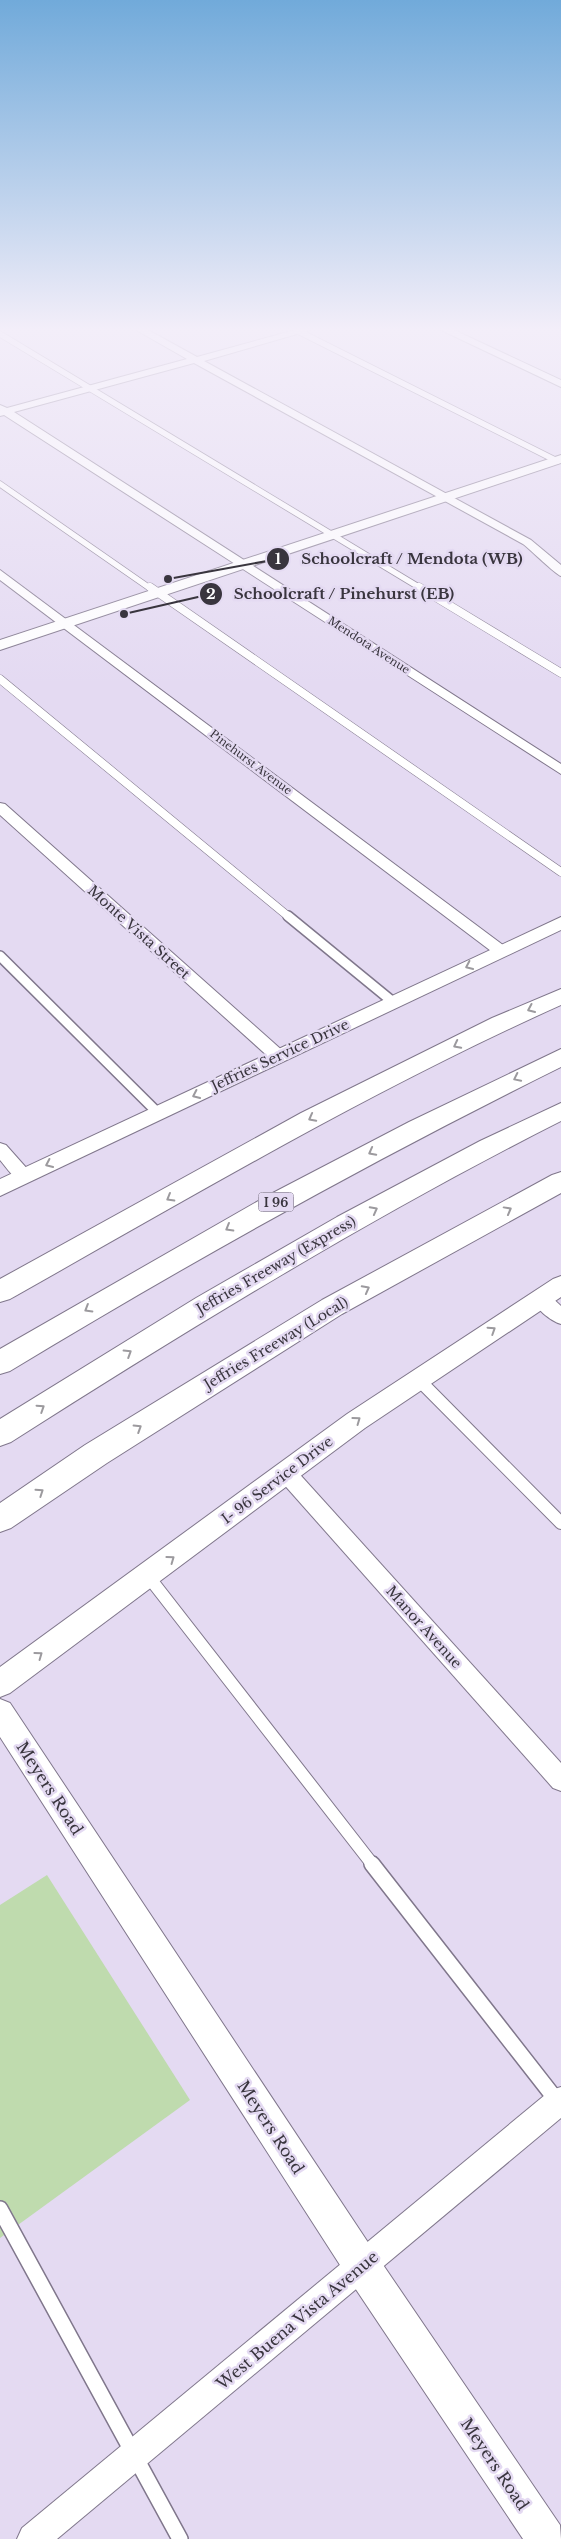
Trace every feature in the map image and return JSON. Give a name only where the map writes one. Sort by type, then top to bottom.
[{"type":"highway","points":[[0,1292],[310,1119],[500,1023],[561,996]]},
{"type":"highway","name":"I 96","points":[[0,1363],[100,1302],[247,1218],[467,1102],[561,1057]]},
{"type":"highway","name":"Jeffries Freeway (Express)","points":[[0,1434],[186,1317],[311,1244],[561,1111]]},
{"type":"highway","name":"Jeffries Freeway (Local)","points":[[0,1519],[96,1454],[332,1307],[561,1182]]},
{"type":"street","name":"Mendota Avenue","points":[[62,448],[561,770]]},
{"type":"street","points":[[356,448],[536,548],[561,572]]},
{"type":"street","points":[[0,644],[559,460]]},
{"type":"street","name":"Pinehurst Avenue","points":[[0,574],[501,951]]},
{"type":"street","name":"Monte Vista Street","points":[[0,807],[278,1056]]},
{"type":"street","name":"Jeffries Service Drive","points":[[0,1188],[561,923]]},
{"type":"street","points":[[0,1149],[24,1176]]},
{"type":"street","points":[[550,1292],[561,1318]]},
{"type":"street","name":"I- 96 Service Drive","points":[[0,1684],[287,1474],[356,1421],[550,1292]]},
{"type":"street","name":"Manor Avenue","points":[[287,1474],[561,1780]]},
{"type":"street","name":"Meyers Road","points":[[0,1712],[362,2266],[546,2539]]},
{"type":"street","name":"West Buena Vista Avenue","points":[[33,2539],[560,2103]]},
{"type":"lane","points":[[191,448],[561,673]]},
{"type":"lane","points":[[536,448],[559,460]]},
{"type":"lane","points":[[0,484],[561,872]]},
{"type":"lane","points":[[0,679],[393,1002]]},
{"type":"lane","points":[[0,956],[158,1113]]},
{"type":"lane","points":[[418,1379],[561,1523]]},
{"type":"lane","points":[[148,1576],[560,2103]]},
{"type":"lane","points":[[0,2208],[133,2456],[180,2539]]},
{"type":"green space","points":[[47,1875],[190,2100],[0,2238],[0,1905]]},
{"type":"place","name":"Schoolcraft / Mendota (WB)","points":[[168,579]]},
{"type":"place","name":"Schoolcraft / Pinehurst (EB)","points":[[124,614]]}]
